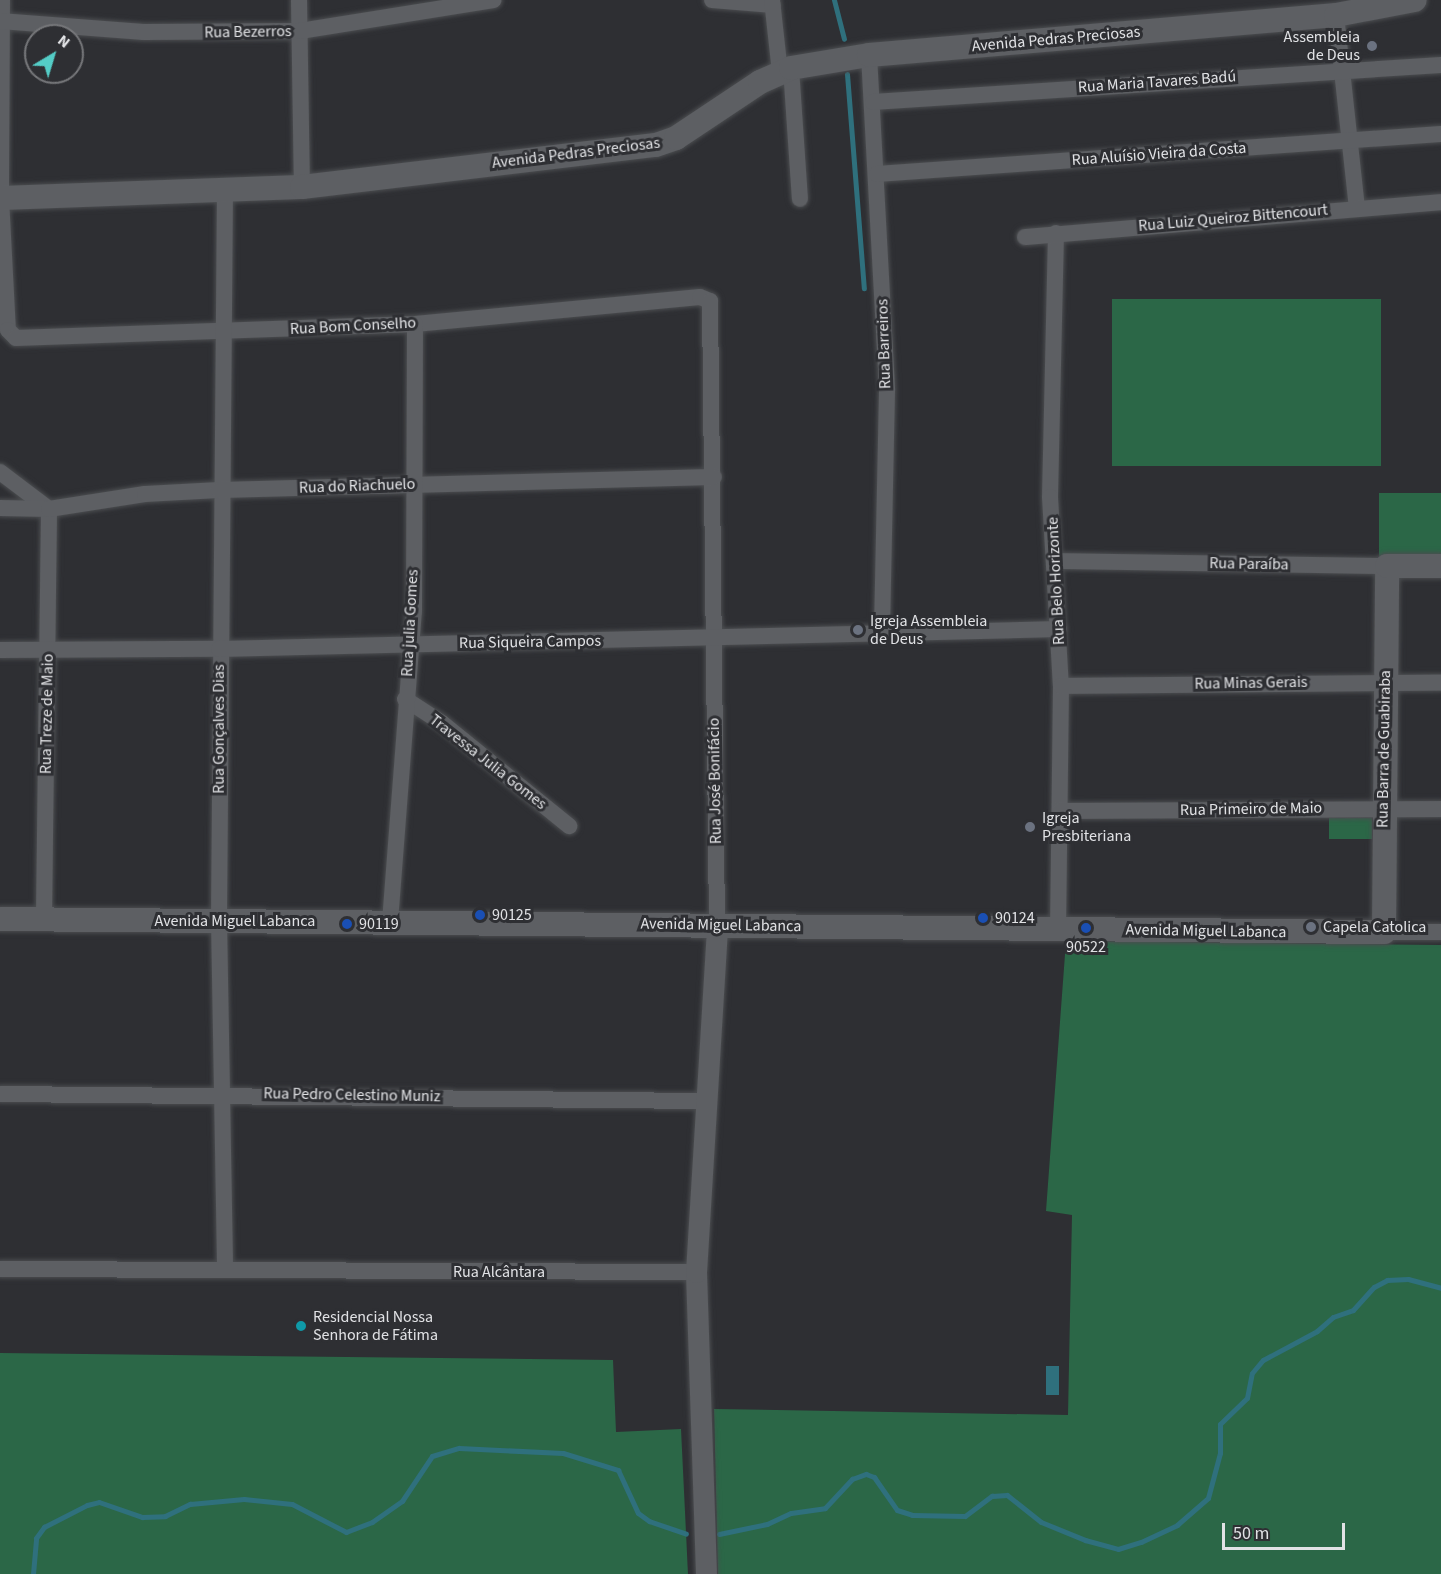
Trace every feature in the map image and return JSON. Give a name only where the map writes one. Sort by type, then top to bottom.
[{"type":"main road","name":"Avenida Pedras Preciosas","points":[[1,198],[225,188],[302,187],[656,145],[676,138],[786,70],[870,54],[1336,15],[1415,0]]},
{"type":"main road","name":"Rua Paraíba","points":[[1387,566],[1441,566]]},
{"type":"main road","name":"Rua Barra de Guabiraba","points":[[1384,933],[1382,807],[1387,566]]},
{"type":"main road","name":"Avenida Miguel Labanca","points":[[0,919],[1384,933]]},
{"type":"street","points":[[1,198],[2,0]]},
{"type":"street","points":[[299,0],[302,187]]},
{"type":"street","name":"Rua Bezerros","points":[[1,21],[144,33],[300,31],[494,0]]},
{"type":"street","points":[[712,0],[772,3],[786,70],[800,199]]},
{"type":"street","points":[[1336,15],[1357,207]]},
{"type":"street","name":"Rua Barreiros","points":[[870,54],[887,391],[882,633]]},
{"type":"street","name":"Rua Maria Tavares Badú","points":[[873,102],[1342,69],[1441,65]]},
{"type":"street","name":"Rua Aluísio Vieira da Costa","points":[[877,174],[1441,134]]},
{"type":"street","name":"Rua Gonçalves Dias","points":[[225,188],[225,333],[219,490],[219,920],[224,1094],[225,1270]]},
{"type":"street","name":"Rua Bom Conselho","points":[[1,198],[8,330],[22,340],[415,324],[700,297]]},
{"type":"street","name":"Rua Luiz Queiroz Bittencourt","points":[[1025,237],[1357,207],[1441,202]]},
{"type":"street","name":"Rua Belo Horizonte","points":[[1056,233],[1050,496],[1056,561],[1061,686],[1058,929]]},
{"type":"street","name":"Rua José Bonifácio","points":[[696,1272],[704,1101],[717,925],[712,305],[700,297]]},
{"type":"street","name":"Rua julia Gomes","points":[[390,922],[410,645],[415,324]]},
{"type":"street","points":[[0,472],[50,509]]},
{"type":"street","name":"Rua do Riachuelo","points":[[0,508],[50,509],[145,494],[219,490],[714,477]]},
{"type":"street","name":"Rua Treze de Maio","points":[[44,919],[50,509]]},
{"type":"street","name":"Rua Paraíba","points":[[1056,561],[1387,566]]},
{"type":"street","name":"Rua Siqueira Campos","points":[[0,650],[219,649],[1059,629]]},
{"type":"street","name":"Rua Minas Gerais","points":[[1061,686],[1384,681],[1441,683]]},
{"type":"street","name":"Travessa Julia Gomes","points":[[405,699],[442,723],[568,826]]},
{"type":"street","name":"Rua Primeiro de Maio","points":[[1060,811],[1382,807],[1441,809]]},
{"type":"street","name":"Avenida Miguel Labanca","points":[[1384,933],[1441,932]]},
{"type":"street","name":"Rua Pedro Celestino Muniz","points":[[0,1094],[224,1094],[704,1101]]},
{"type":"street","name":"Rua Alcântara","points":[[0,1269],[696,1272]]},
{"type":"street","points":[[696,1272],[706,1574]]},
{"type":"green space","points":[[1112,299],[1381,299],[1381,466],[1112,466]]},
{"type":"green space","points":[[1379,493],[1441,493],[1441,559],[1379,559]]},
{"type":"green space","points":[[1329,818],[1372,818],[1372,839],[1329,839]]},
{"type":"green space","points":[[1066,941],[1441,945],[1441,1574],[718,1574],[714,1409],[1068,1415],[1072,1215],[1046,1211]]},
{"type":"green space","points":[[0,1353],[613,1360],[616,1432],[681,1429],[688,1574],[0,1574]]},
{"type":"water","points":[[1046,1366],[1059,1366],[1059,1395],[1046,1395]]},
{"type":"waterway","points":[[834,0],[844,39]]},
{"type":"waterway","points":[[847,74],[864,288]]},
{"type":"waterway","points":[[719,1534],[767,1524],[791,1513],[825,1508],[852,1479],[866,1474],[874,1477],[897,1510],[912,1515],[965,1516],[992,1496],[1007,1495],[1041,1522],[1085,1540],[1118,1549],[1141,1542],[1177,1525],[1208,1498],[1220,1453],[1220,1424],[1247,1398],[1252,1373],[1263,1360],[1317,1331],[1333,1317],[1353,1310],[1374,1287],[1387,1280],[1408,1279],[1441,1288]]},
{"type":"waterway","points":[[33,1574],[36,1538],[44,1527],[87,1505],[99,1502],[142,1517],[165,1516],[190,1504],[244,1499],[292,1504],[346,1532],[372,1522],[402,1501],[432,1456],[459,1448],[563,1453],[618,1470],[638,1513],[649,1521],[686,1534]]},
{"type":"place","name":"Assembleia de Deus","points":[[1372,46]]},
{"type":"place","name":"Igreja Assembleia de Deus","points":[[858,630]]},
{"type":"place","name":"Igreja Presbiteriana","points":[[1030,827]]},
{"type":"place","name":"90125","points":[[480,915]]},
{"type":"place","name":"90124","points":[[983,918]]},
{"type":"place","name":"90119","points":[[347,924]]},
{"type":"place","name":"Capela Catolica","points":[[1311,927]]},
{"type":"place","name":"90522","points":[[1086,928]]},
{"type":"place","name":"Residencial Nossa Senhora de Fátima","points":[[301,1326]]}]
